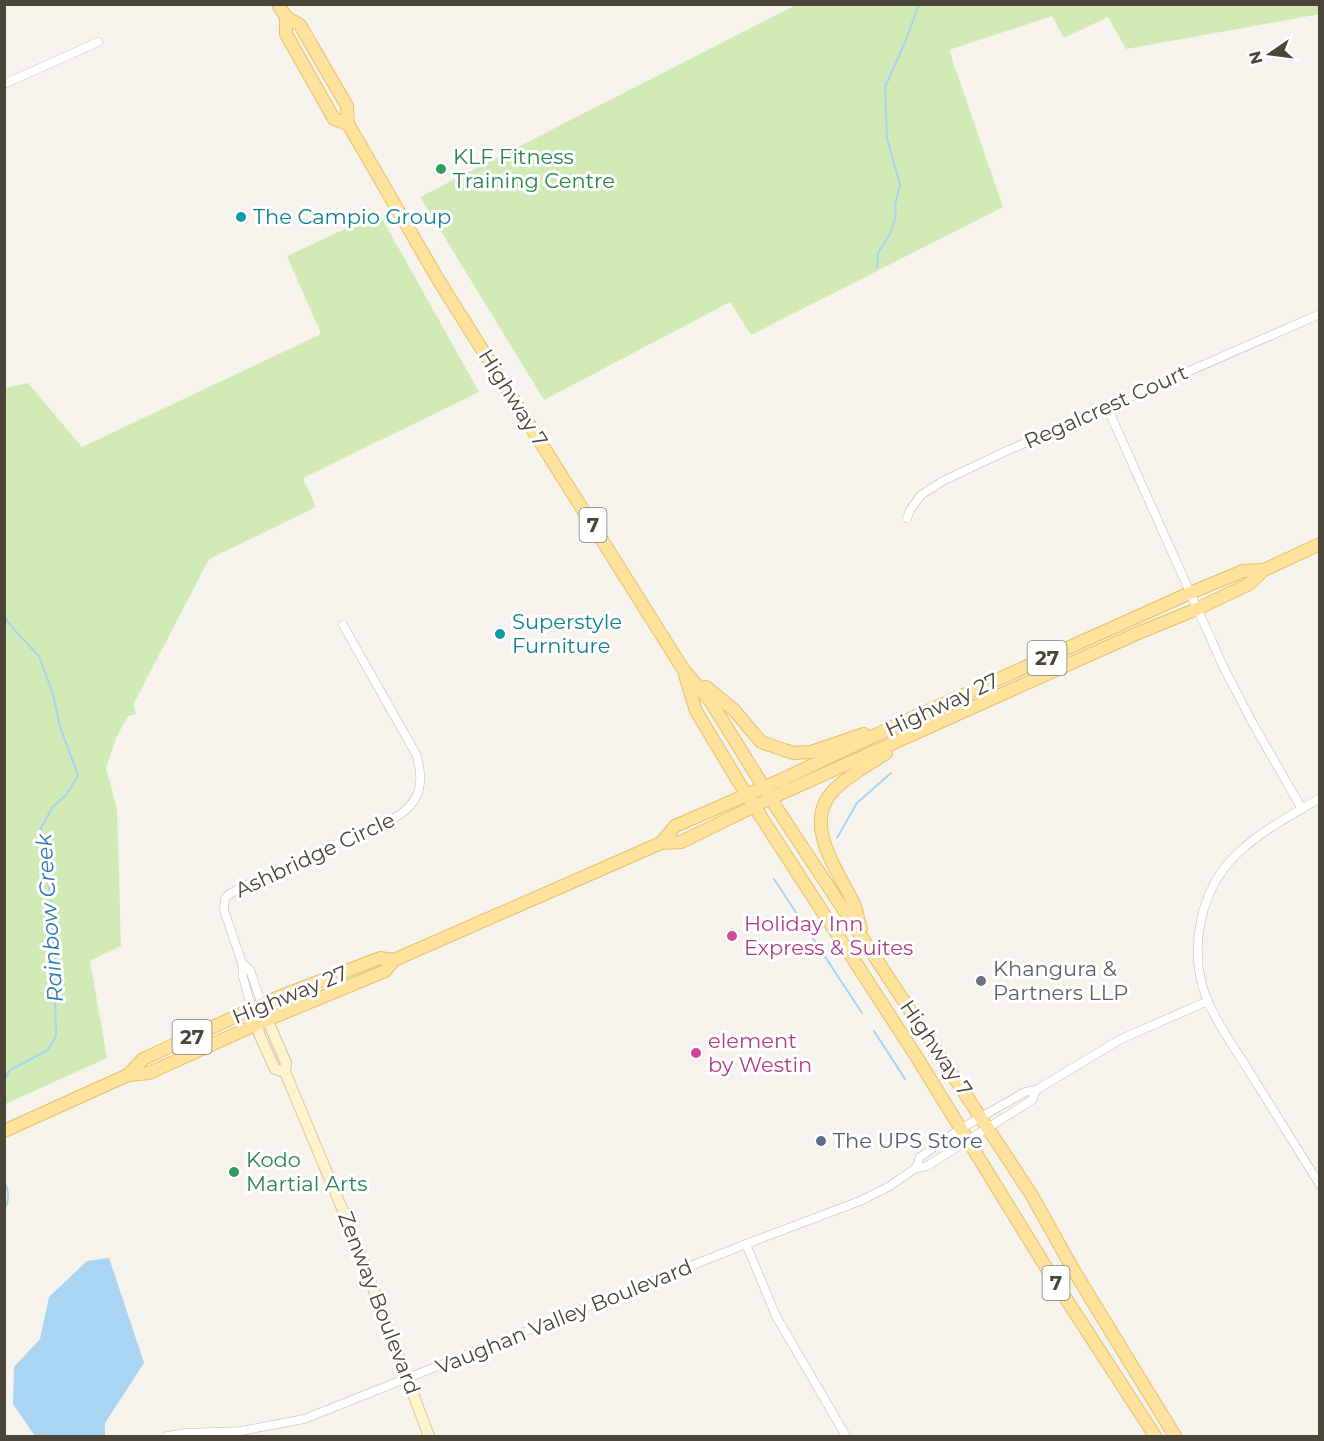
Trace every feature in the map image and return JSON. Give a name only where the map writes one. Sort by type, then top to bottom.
[{"type":"main road","name":"Highway 7","points":[[278,4],[286,17],[300,25],[347,106],[348,124],[439,280],[683,669],[711,702],[767,793],[1031,1194],[1074,1272],[1175,1437]]},
{"type":"main road","name":"Highway 7","points":[[286,17],[286,34],[312,84],[334,119],[348,124]]},
{"type":"main road","name":"Highway 27","points":[[661,843],[675,826],[748,795],[767,793],[910,736],[1136,634],[1197,609],[1249,584],[1264,570],[1320,544]]},
{"type":"main road","name":"Highway 27","points":[[4,1131],[128,1075],[149,1073],[262,1021],[385,971],[394,960],[661,843],[681,842],[755,806],[767,793],[903,722],[1190,593],[1243,571],[1264,570]]},
{"type":"main road","name":"Highway 7","points":[[683,669],[696,711],[1155,1437]]},
{"type":"main road","points":[[683,669],[734,710],[761,742],[794,753],[811,752],[903,722]]},
{"type":"main road","points":[[865,941],[854,904],[827,852],[822,837],[821,822],[831,792],[910,736]]},
{"type":"main road","name":"Highway 27","points":[[128,1075],[143,1059],[257,1007],[380,958],[394,960]]},
{"type":"street","points":[[4,84],[98,42]]},
{"type":"street","name":"Regalcrest Court","points":[[907,518],[921,495],[943,481],[1320,314]]},
{"type":"street","points":[[1107,407],[1185,577],[1197,609],[1252,722],[1302,809]]},
{"type":"street","name":"Ashbridge Circle","points":[[257,1007],[250,970],[242,963],[224,910],[225,899],[240,888],[394,818],[407,810],[420,789],[421,770],[416,754],[343,625]]},
{"type":"street","points":[[1320,798],[1256,838],[1229,862],[1214,885],[1204,907],[1198,937],[1198,960],[1208,1001],[1320,1185]]},
{"type":"street","points":[[1036,1090],[1121,1039],[1208,1001]]},
{"type":"street","name":"Zenway Boulevard","points":[[257,1007],[275,1069],[285,1071],[351,1230],[429,1437]]},
{"type":"street","name":"Vaughan Valley Boulevard","points":[[915,1168],[920,1157],[960,1129],[1025,1092],[1036,1090]]},
{"type":"street","name":"Vaughan Valley Boulevard","points":[[167,1437],[186,1433],[241,1431],[304,1419],[860,1201],[888,1187],[915,1168],[927,1166],[988,1128],[1032,1100],[1036,1090]]},
{"type":"street","points":[[746,1244],[776,1316],[846,1437]]},
{"type":"green space","points":[[1319,4],[1320,14],[1126,49],[1108,17],[1064,38],[1052,16],[949,50],[1003,207],[751,335],[730,302],[544,400],[420,197],[796,5]]},
{"type":"green space","points":[[379,213],[479,392],[303,478],[316,507],[209,559],[133,705],[136,714],[128,716],[116,738],[106,768],[117,809],[121,946],[90,961],[107,1058],[5,1104],[5,388],[28,383],[82,447],[321,334],[287,256]]},
{"type":"water","points":[[109,1258],[144,1363],[105,1423],[105,1436],[35,1436],[13,1404],[14,1367],[40,1339],[49,1297],[87,1261]]},
{"type":"waterway","points":[[877,267],[878,253],[890,234],[896,216],[895,205],[900,185],[887,138],[885,87],[919,4]]},
{"type":"waterway","name":"Rainbow Creek","points":[[4,617],[39,656],[53,694],[60,727],[78,775],[67,794],[52,808],[41,828],[53,919],[56,1036],[48,1050],[10,1070],[4,1080]]},
{"type":"waterway","points":[[837,838],[857,803],[891,773]]},
{"type":"waterway","points":[[774,879],[862,1013]]},
{"type":"waterway","points":[[874,1031],[905,1079]]},
{"type":"waterway","name":"Rainbow Creek","points":[[4,1180],[8,1191],[4,1209]]},
{"type":"place","name":"KLF Fitness Training Centre","points":[[441,169]]},
{"type":"place","name":"The Campio Group","points":[[241,217]]},
{"type":"place","name":"Superstyle Furniture","points":[[500,634]]},
{"type":"place","name":"Holiday Inn Express & Suites","points":[[732,936]]},
{"type":"place","name":"Khangura & Partners LLP","points":[[981,981]]},
{"type":"place","name":"element by Westin","points":[[696,1053]]},
{"type":"place","name":"The UPS Store","points":[[821,1141]]},
{"type":"place","name":"Kodo Martial Arts","points":[[234,1172]]}]
